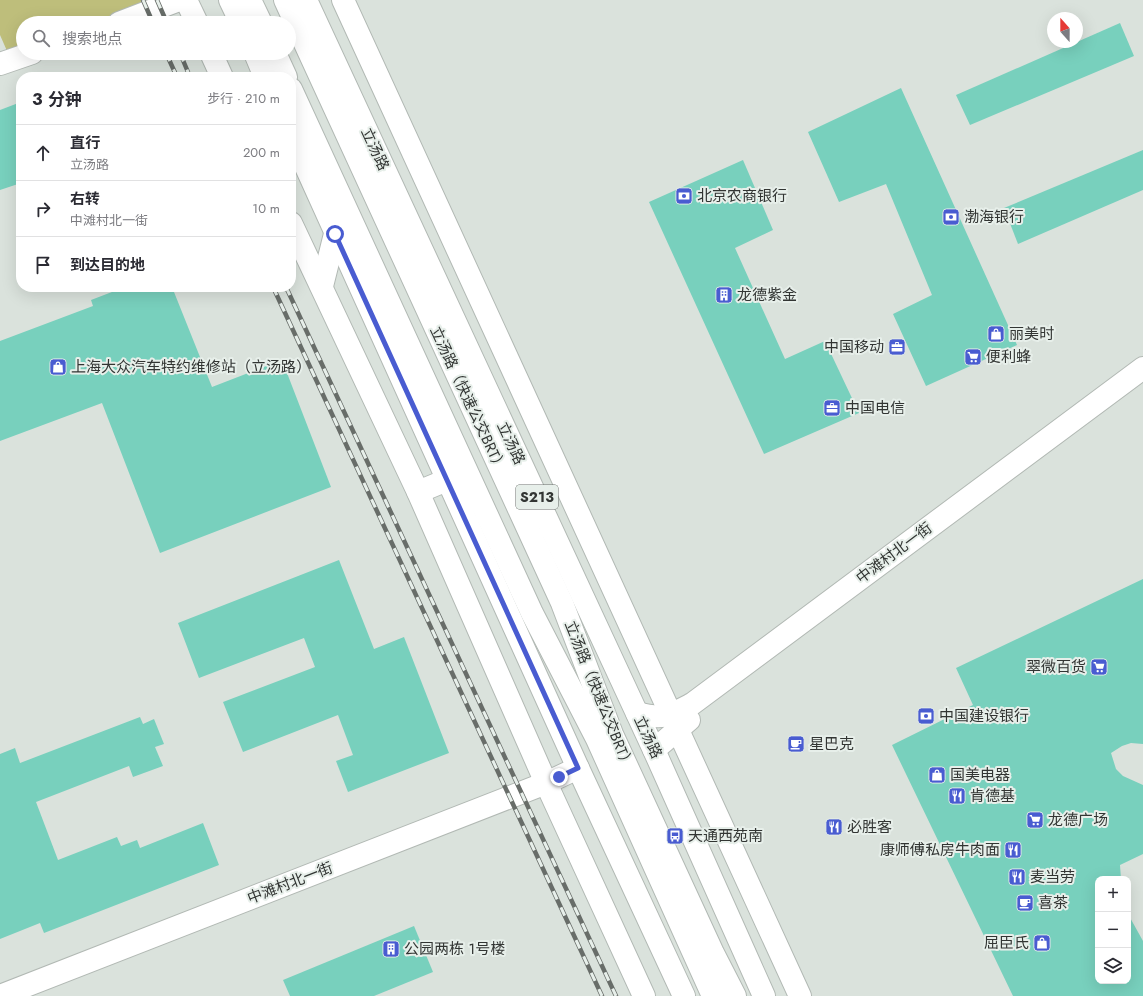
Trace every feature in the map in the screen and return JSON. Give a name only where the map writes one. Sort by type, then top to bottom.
[{"type":"street","points":[[138,16],[180,0]]},
{"type":"street","points":[[186,0],[194,16]]},
{"type":"street","points":[[230,0],[238,16]]},
{"type":"street","points":[[250,0],[258,16]]},
{"type":"street","name":"立汤路（快速公交BRT）","points":[[285,0],[292,16]]},
{"type":"street","name":"立汤路","points":[[306,0],[637,713],[764,996]]},
{"type":"street","name":"立汤路","points":[[343,0],[800,996]]},
{"type":"street","name":"立汤路（快速公交BRT）","points":[[296,24],[562,603],[612,734],[713,953],[736,996]]},
{"type":"street","points":[[0,64],[16,58]]},
{"type":"street","points":[[214,60],[220,72]]},
{"type":"street","points":[[253,72],[254,60]]},
{"type":"street","points":[[257,60],[263,72]]},
{"type":"street","points":[[278,60],[284,72]]},
{"type":"street","name":"立汤路（快速公交BRT）","points":[[296,99],[532,613],[603,753],[713,996]]},
{"type":"street","points":[[296,145],[578,768],[684,996]]},
{"type":"street","points":[[296,233],[418,492],[546,783],[644,996]]},
{"type":"street","points":[[322,286],[335,234]]},
{"type":"street","name":"中滩村北一街","points":[[654,750],[675,721],[692,704],[1143,368]]},
{"type":"street","name":"中滩村北一街","points":[[637,713],[675,721],[1143,385]]},
{"type":"street","points":[[418,492],[447,480]]},
{"type":"street","name":"中滩村北一街","points":[[0,996],[546,783],[578,768]]},
{"type":"shaded area","points":[[0,0],[143,0],[149,13],[140,16],[16,16],[16,57],[11,60],[0,35]]},
{"type":"building","points":[[1120,23],[1134,56],[970,125],[956,95],[1063,48],[1083,48],[1083,39]]},
{"type":"building","points":[[901,88],[1017,345],[926,386],[893,314],[932,295],[886,184],[839,202],[808,132]]},
{"type":"building","points":[[16,104],[16,185],[0,190],[0,110]]},
{"type":"building","points":[[1143,150],[1143,190],[1018,244],[1004,208]]},
{"type":"building","name":"龙德紫金","points":[[743,160],[773,230],[735,248],[785,359],[825,341],[859,413],[764,454],[649,202]]},
{"type":"building","points":[[112,292],[174,292],[212,387],[282,360],[331,487],[160,553],[102,403],[0,441],[0,341],[93,306],[91,300]]},
{"type":"building","points":[[339,560],[374,649],[404,637],[449,753],[348,792],[336,761],[353,755],[338,715],[243,752],[223,702],[315,667],[304,638],[199,678],[178,623]]},
{"type":"building","name":"龙德广场","points":[[1143,579],[1143,744],[1131,743],[1122,746],[1111,753],[1116,769],[1123,776],[1143,785],[1143,854],[1120,865],[1121,876],[1095,876],[1095,984],[1131,984],[1131,919],[1143,941],[1143,996],[1013,996],[892,745],[973,705],[956,668]]},
{"type":"building","points":[[140,717],[143,724],[154,719],[164,744],[155,747],[163,766],[133,777],[129,766],[36,802],[58,860],[117,837],[121,846],[137,840],[140,848],[203,823],[219,865],[44,933],[40,923],[0,939],[0,754],[15,748],[20,763]]},
{"type":"building","name":"公园两栋 1号楼","points":[[414,926],[433,972],[374,996],[290,996],[283,980]]},
{"type":"railway","points":[[143,0],[150,16]]},
{"type":"railway","points":[[157,0],[164,16]]},
{"type":"railway","points":[[169,60],[175,72]]},
{"type":"railway","points":[[183,60],[188,72]]},
{"type":"railway","points":[[275,292],[602,996]]},
{"type":"railway","points":[[288,292],[616,996]]},
{"type":"place","name":"北京农商银行","points":[[684,196]]},
{"type":"place","name":"渤海银行","points":[[951,217]]},
{"type":"place","name":"龙德紫金","points":[[724,295]]},
{"type":"place","name":"丽美时","points":[[996,334]]},
{"type":"place","name":"中国移动","points":[[897,347]]},
{"type":"place","name":"便利蜂","points":[[973,357]]},
{"type":"place","name":"上海大众汽车特约维修站（立汤路）","points":[[58,367]]},
{"type":"place","name":"中国电信","points":[[832,408]]},
{"type":"place","name":"翠微百货","points":[[1099,667]]},
{"type":"place","name":"中国建设银行","points":[[926,716]]},
{"type":"place","name":"星巴克","points":[[796,744]]},
{"type":"place","name":"国美电器","points":[[937,775]]},
{"type":"place","name":"肯德基","points":[[957,796]]},
{"type":"place","name":"龙德广场","points":[[1035,820]]},
{"type":"place","name":"必胜客","points":[[834,827]]},
{"type":"place","name":"天通西苑南","points":[[675,836]]},
{"type":"place","name":"康师傅私房牛肉面","points":[[1013,850]]},
{"type":"place","name":"麦当劳","points":[[1017,877]]},
{"type":"place","name":"喜茶","points":[[1025,903]]},
{"type":"place","name":"屈臣氏","points":[[1042,943]]},
{"type":"place","name":"公园两栋 1号楼","points":[[391,949]]},
{"type":"route","points":[[335,234],[578,768],[559,777]]}]
